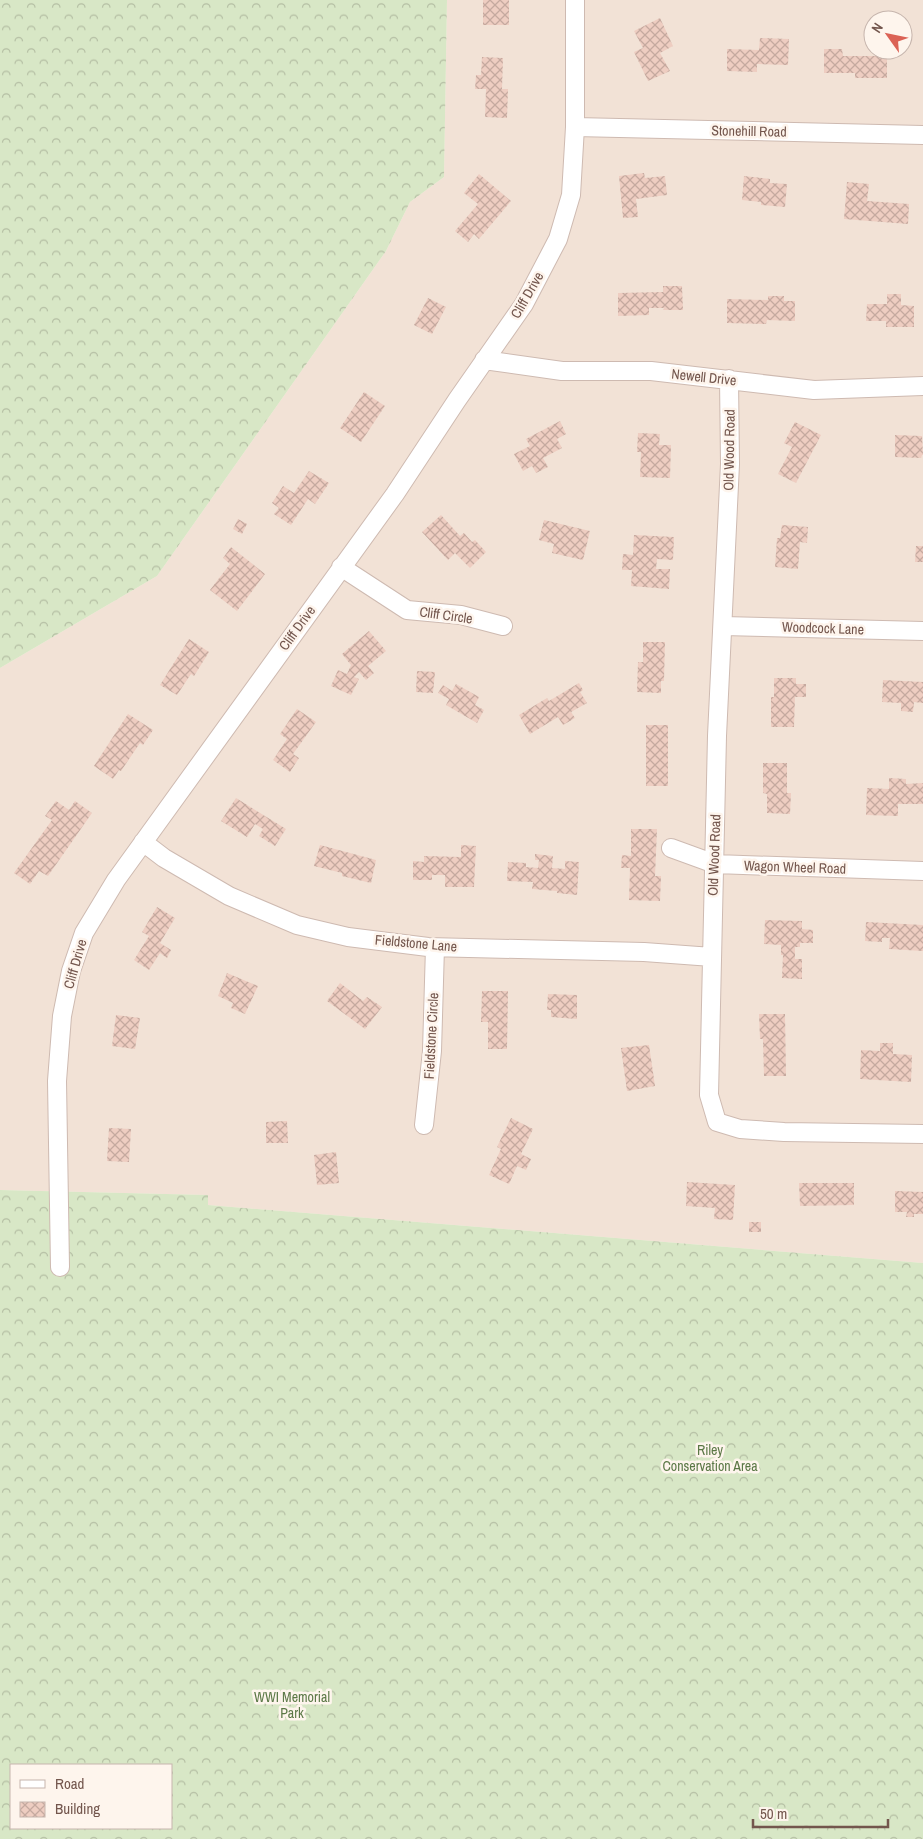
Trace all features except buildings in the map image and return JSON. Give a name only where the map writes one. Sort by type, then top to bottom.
[{"type":"street","name":"Cliff Drive","points":[[60,1267],[57,1081],[62,1016],[71,971],[84,933],[116,880],[212,750],[395,494],[484,360],[524,304],[558,239],[571,195],[575,127],[575,0]]},
{"type":"street","name":"Stonehill Road","points":[[575,127],[923,135]]},
{"type":"street","name":"Newell Drive","points":[[484,360],[562,371],[651,371],[814,390],[923,386]]},
{"type":"street","name":"Old Wood Road","points":[[729,379],[730,464],[717,736],[709,1095],[717,1122],[740,1129],[784,1132],[923,1134]]},
{"type":"street","name":"Cliff Circle","points":[[341,568],[407,610],[461,615],[503,626]]},
{"type":"street","name":"Woodcock Lane","points":[[723,626],[923,631]]},
{"type":"street","name":"Fieldstone Lane","points":[[143,842],[164,858],[229,896],[297,925],[348,937],[435,947],[644,952],[712,957]]},
{"type":"street","name":"Wagon Wheel Road","points":[[671,848],[715,864],[923,871]]},
{"type":"street","name":"Fieldstone Circle","points":[[424,1125],[432,1051],[435,947]]},
{"type":"shaded area","points":[[447,0],[923,0],[923,1263],[208,1205],[207,1195],[0,1190],[0,668],[157,576],[386,251],[410,202],[444,177]]},
{"type":"green space","points":[[0,0],[447,0],[444,177],[410,202],[386,251],[157,576],[0,668]]},
{"type":"green space","name":"Riley Conservation Area","points":[[0,1190],[208,1195],[208,1205],[923,1263],[923,1839],[0,1839]]},
{"type":"park label","name":"WWI Memorial Park","points":[[292,1705]]}]
